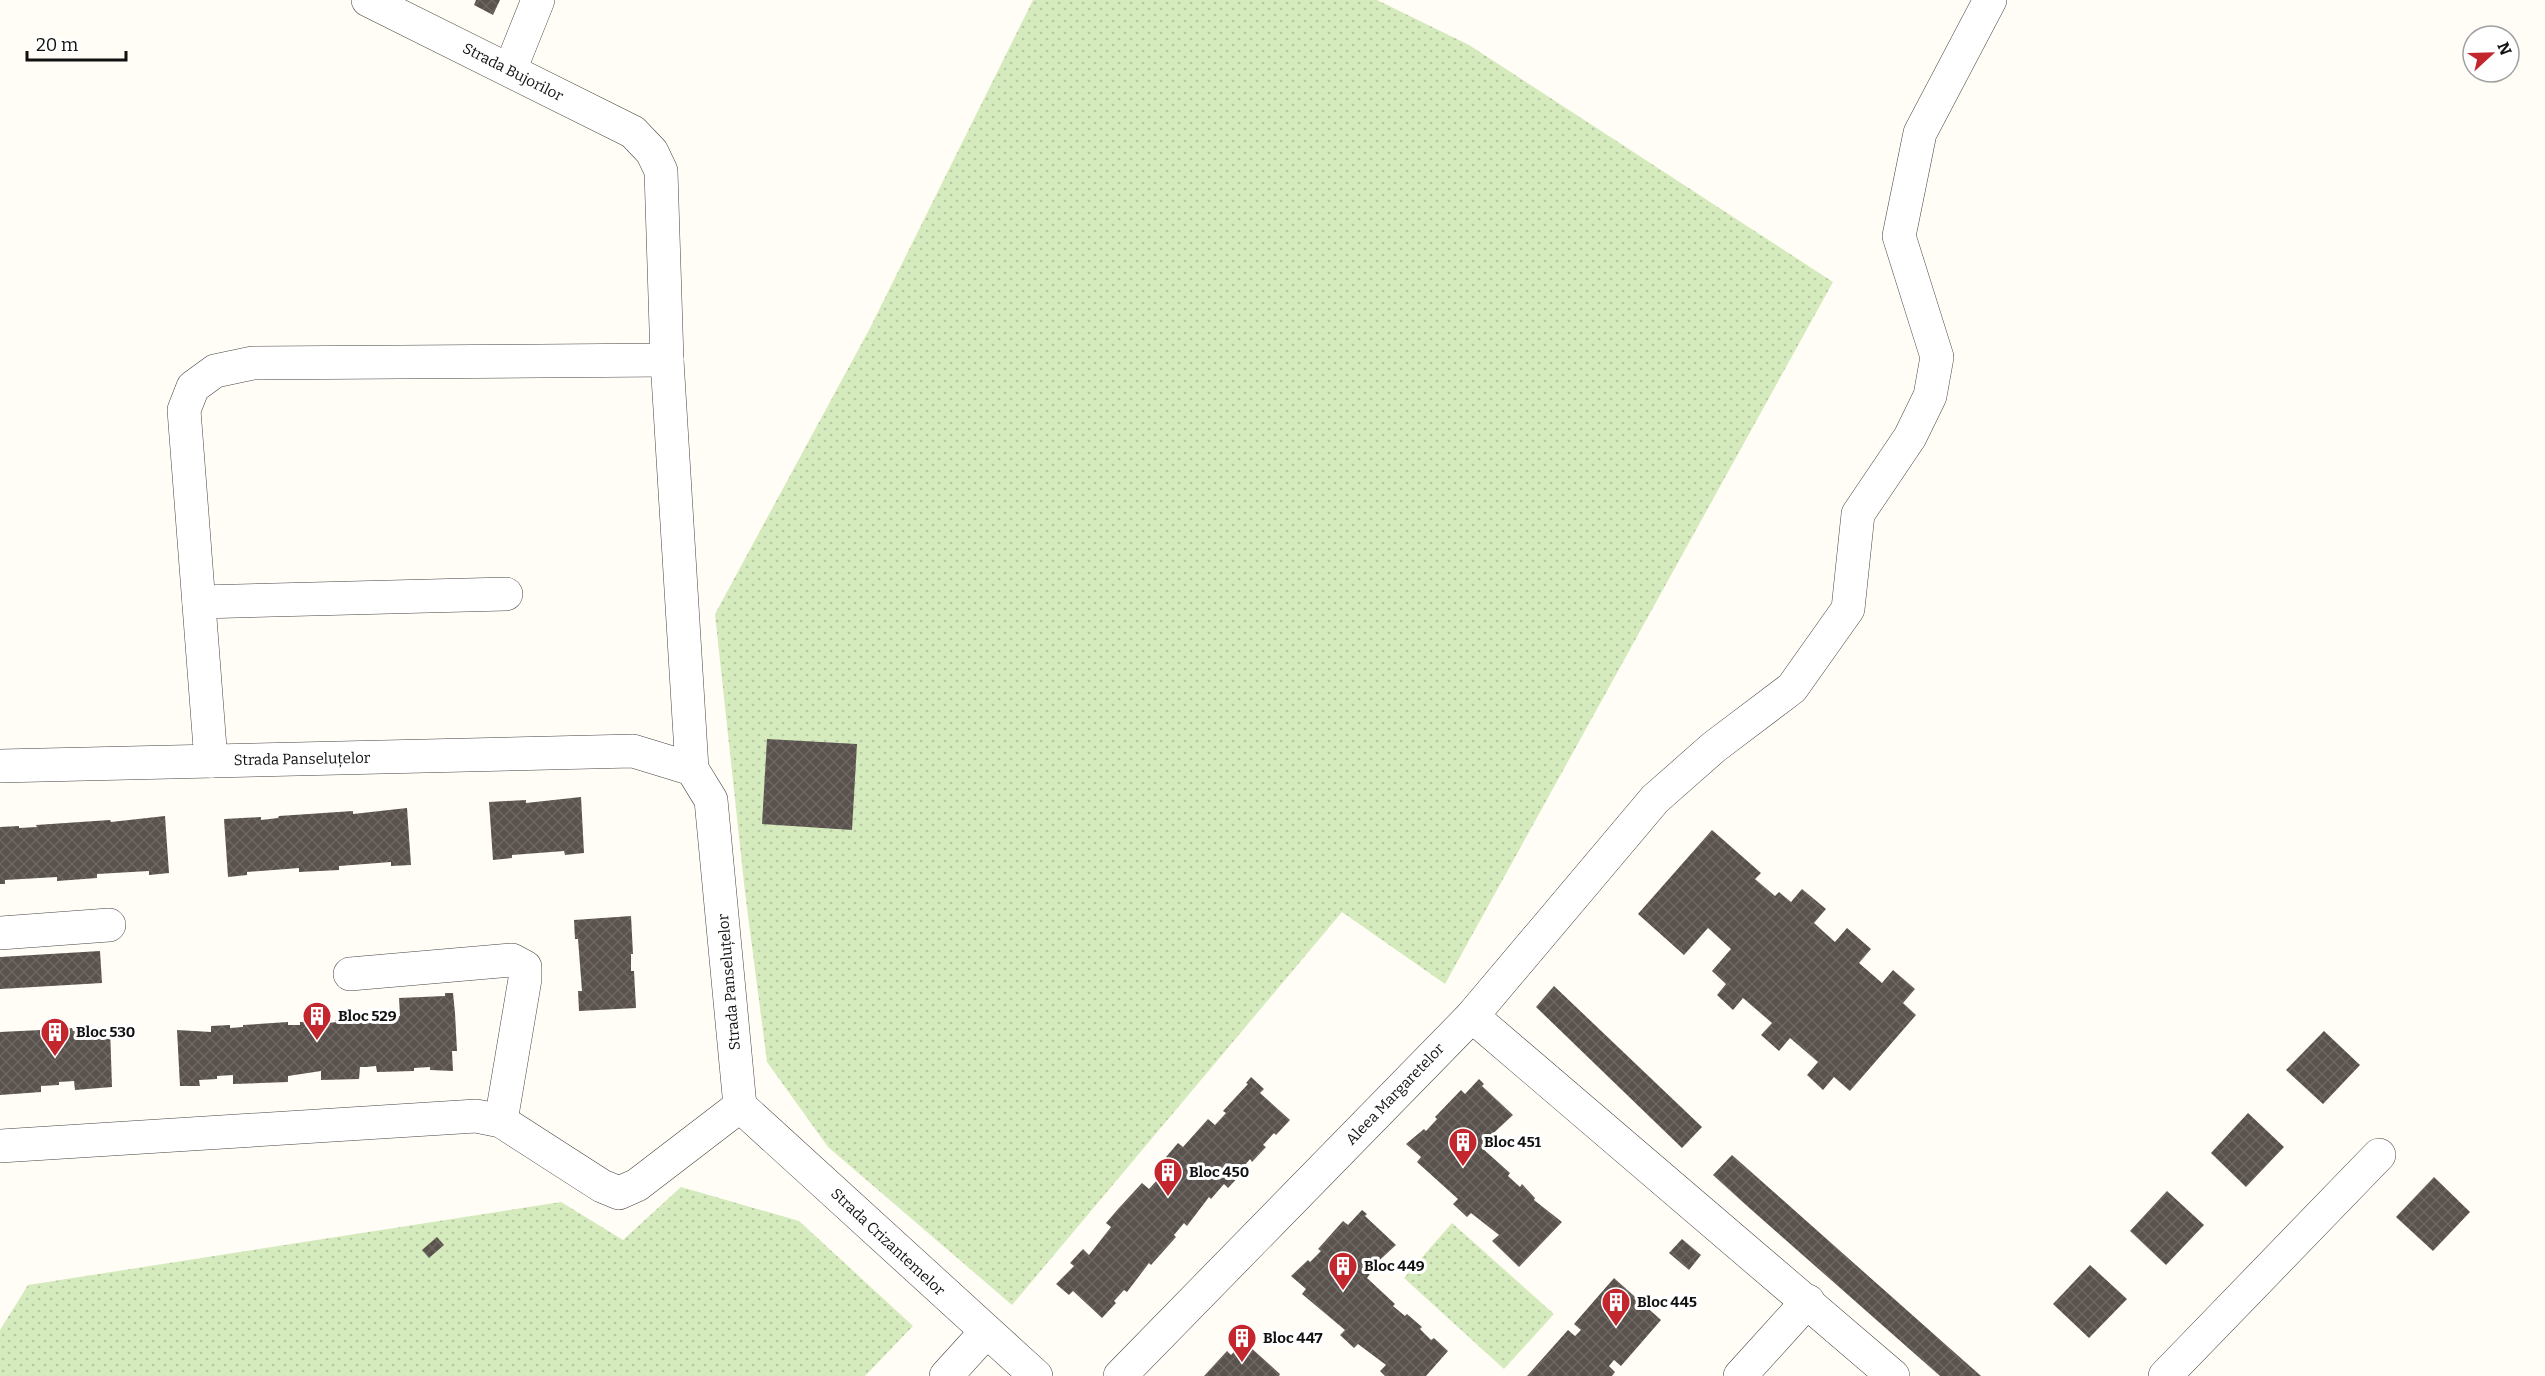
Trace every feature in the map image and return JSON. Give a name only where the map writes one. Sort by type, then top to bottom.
[{"type":"street","name":"Strada Bujorilor","points":[[368,0],[633,132],[652,152],[662,171],[667,360]]},
{"type":"street","points":[[510,70],[538,0]]},
{"type":"street","name":"Aleea Margaretelor","points":[[1120,1376],[1472,1016],[1655,799],[1714,747],[1792,688],[1848,609],[1858,514],[1910,437],[1930,396],[1937,357],[1899,236],[1920,133],[1990,0]]},
{"type":"street","points":[[211,761],[184,410],[193,387],[215,370],[253,363],[667,360],[692,769]]},
{"type":"street","points":[[199,602],[506,594]]},
{"type":"street","name":"Strada Panseluțelor","points":[[0,766],[633,751],[692,769],[711,800],[740,1106]]},
{"type":"street","points":[[0,933],[109,925]]},
{"type":"street","points":[[350,974],[512,960],[525,967],[525,979],[501,1121]]},
{"type":"street","points":[[1472,1016],[1893,1376]]},
{"type":"street","points":[[0,1146],[476,1116],[501,1121],[602,1186],[619,1193],[637,1185],[740,1106]]},
{"type":"street","name":"Strada Crizantemelor","points":[[740,1106],[1036,1376]]},
{"type":"street","points":[[2165,1376],[2379,1155]]},
{"type":"street","points":[[1740,1376],[1808,1301]]},
{"type":"street","points":[[946,1376],[986,1332]]},
{"type":"green space","points":[[1033,0],[1377,0],[1469,45],[1833,282],[1445,984],[1342,912],[1012,1305],[828,1147],[767,1062],[745,892],[715,614],[870,328]]},
{"type":"green space","points":[[681,1187],[799,1221],[913,1326],[865,1376],[0,1376],[0,1330],[28,1285],[561,1202],[623,1240]]},
{"type":"green space","points":[[1452,1223],[1554,1314],[1504,1369],[1404,1278]]},
{"type":"building","points":[[476,0],[500,0],[493,15],[474,5]]},
{"type":"building","points":[[767,739],[857,744],[852,830],[762,824]]},
{"type":"building","points":[[581,797],[584,853],[565,855],[564,851],[512,855],[512,858],[493,860],[489,802],[526,800],[526,803]]},
{"type":"building","points":[[407,808],[411,865],[391,866],[391,862],[339,866],[339,870],[299,872],[299,868],[247,872],[247,875],[228,877],[224,819],[261,817],[261,820],[279,816],[353,811],[353,814]]},
{"type":"building","points":[[165,816],[169,873],[149,875],[149,871],[97,874],[97,878],[57,881],[57,877],[5,880],[5,884],[0,884],[0,827],[37,827],[36,825],[110,820],[111,822]]},
{"type":"building","points":[[1712,830],[1761,873],[1755,879],[1775,896],[1779,892],[1791,902],[1802,889],[1826,909],[1814,923],[1835,942],[1847,928],[1871,949],[1859,963],[1882,983],[1893,970],[1915,989],[1903,1003],[1916,1015],[1850,1091],[1834,1077],[1823,1090],[1807,1075],[1818,1062],[1790,1038],[1779,1051],[1761,1035],[1772,1023],[1743,998],[1733,1010],[1717,995],[1726,984],[1712,971],[1731,949],[1708,928],[1684,955],[1638,914]]},
{"type":"building","points":[[631,916],[633,954],[631,954],[631,971],[634,971],[636,1008],[579,1011],[578,991],[582,991],[578,939],[575,939],[574,920]]},
{"type":"building","points":[[100,951],[102,983],[0,989],[0,957]]},
{"type":"building","points":[[1554,986],[1702,1127],[1682,1148],[1536,1007]]},
{"type":"building","name":"Bloc 529","points":[[445,993],[453,993],[457,1051],[452,1051],[453,1071],[430,1070],[430,1067],[414,1068],[414,1071],[377,1072],[376,1066],[360,1067],[359,1079],[321,1080],[321,1071],[288,1076],[288,1082],[233,1084],[233,1075],[199,1080],[200,1086],[180,1086],[177,1030],[211,1032],[211,1026],[230,1025],[230,1028],[288,1022],[288,1025],[300,1025],[300,1022],[320,1021],[320,1024],[336,1022],[335,1020],[375,1018],[375,1021],[391,1020],[391,1017],[400,1016],[399,998],[445,996]]},
{"type":"building","name":"Bloc 530","points":[[88,1027],[110,1027],[112,1087],[75,1090],[74,1081],[59,1082],[59,1085],[41,1086],[41,1092],[0,1095],[0,1032],[41,1030],[41,1033],[72,1028],[73,1031],[88,1030]]},
{"type":"building","points":[[2324,1031],[2360,1065],[2323,1104],[2286,1070]]},
{"type":"building","name":"Bloc 450","points":[[1251,1077],[1264,1089],[1260,1093],[1290,1120],[1263,1145],[1266,1147],[1252,1162],[1250,1159],[1240,1171],[1242,1173],[1228,1188],[1224,1184],[1211,1199],[1209,1197],[1187,1226],[1184,1223],[1174,1235],[1176,1237],[1151,1265],[1149,1263],[1127,1292],[1124,1290],[1102,1318],[1073,1291],[1069,1295],[1056,1284],[1074,1266],[1070,1263],[1083,1249],[1089,1255],[1111,1227],[1106,1223],[1142,1183],[1149,1189],[1160,1177],[1158,1175],[1170,1161],[1166,1157],[1178,1143],[1183,1147],[1208,1119],[1215,1125],[1226,1113],[1223,1111],[1248,1084],[1246,1083]]},
{"type":"building","name":"Bloc 451","points":[[1479,1079],[1484,1084],[1482,1086],[1513,1115],[1487,1139],[1489,1141],[1482,1148],[1510,1173],[1508,1176],[1520,1187],[1522,1184],[1535,1198],[1534,1200],[1562,1222],[1519,1267],[1492,1241],[1499,1235],[1471,1213],[1467,1217],[1453,1204],[1458,1199],[1417,1162],[1421,1157],[1406,1144],[1424,1129],[1426,1131],[1437,1119],[1435,1117],[1461,1090],[1465,1094]]},
{"type":"building","points":[[2248,1113],[2284,1147],[2246,1187],[2211,1153]]},
{"type":"building","points":[[1732,1155],[1981,1376],[1940,1376],[1746,1205],[1713,1175]]},
{"type":"building","points":[[2434,1177],[2470,1212],[2433,1251],[2396,1217]]},
{"type":"building","points":[[2167,1191],[2204,1225],[2166,1265],[2130,1231]]},
{"type":"building","name":"Bloc 449","points":[[1362,1210],[1367,1214],[1365,1216],[1396,1245],[1370,1269],[1372,1271],[1367,1278],[1395,1304],[1393,1306],[1405,1316],[1407,1314],[1422,1327],[1420,1329],[1431,1340],[1434,1338],[1448,1351],[1426,1376],[1385,1376],[1380,1371],[1386,1365],[1358,1344],[1354,1348],[1340,1335],[1345,1330],[1302,1294],[1306,1289],[1291,1276],[1321,1251],[1318,1249],[1343,1221],[1348,1225]]},
{"type":"building","points":[[437,1237],[444,1245],[429,1258],[422,1250]]},
{"type":"building","points":[[1682,1239],[1701,1255],[1689,1270],[1669,1253]]},
{"type":"building","points":[[2090,1265],[2127,1299],[2089,1338],[2053,1304]]},
{"type":"building","name":"Bloc 445","points":[[1614,1278],[1661,1320],[1621,1366],[1614,1360],[1609,1366],[1615,1372],[1612,1376],[1527,1376],[1568,1330],[1575,1336],[1581,1330],[1574,1324]]},
{"type":"building","name":"Bloc 447","points":[[1245,1340],[1280,1374],[1279,1376],[1204,1376],[1227,1351],[1231,1355]]},
{"type":"place","name":"Bloc 529","points":[[317,1042]]},
{"type":"place","name":"Bloc 530","points":[[55,1058]]},
{"type":"place","name":"Bloc 451","points":[[1463,1168]]},
{"type":"place","name":"Bloc 450","points":[[1168,1198]]},
{"type":"place","name":"Bloc 449","points":[[1343,1292]]},
{"type":"place","name":"Bloc 445","points":[[1616,1328]]},
{"type":"place","name":"Bloc 447","points":[[1242,1364]]}]
